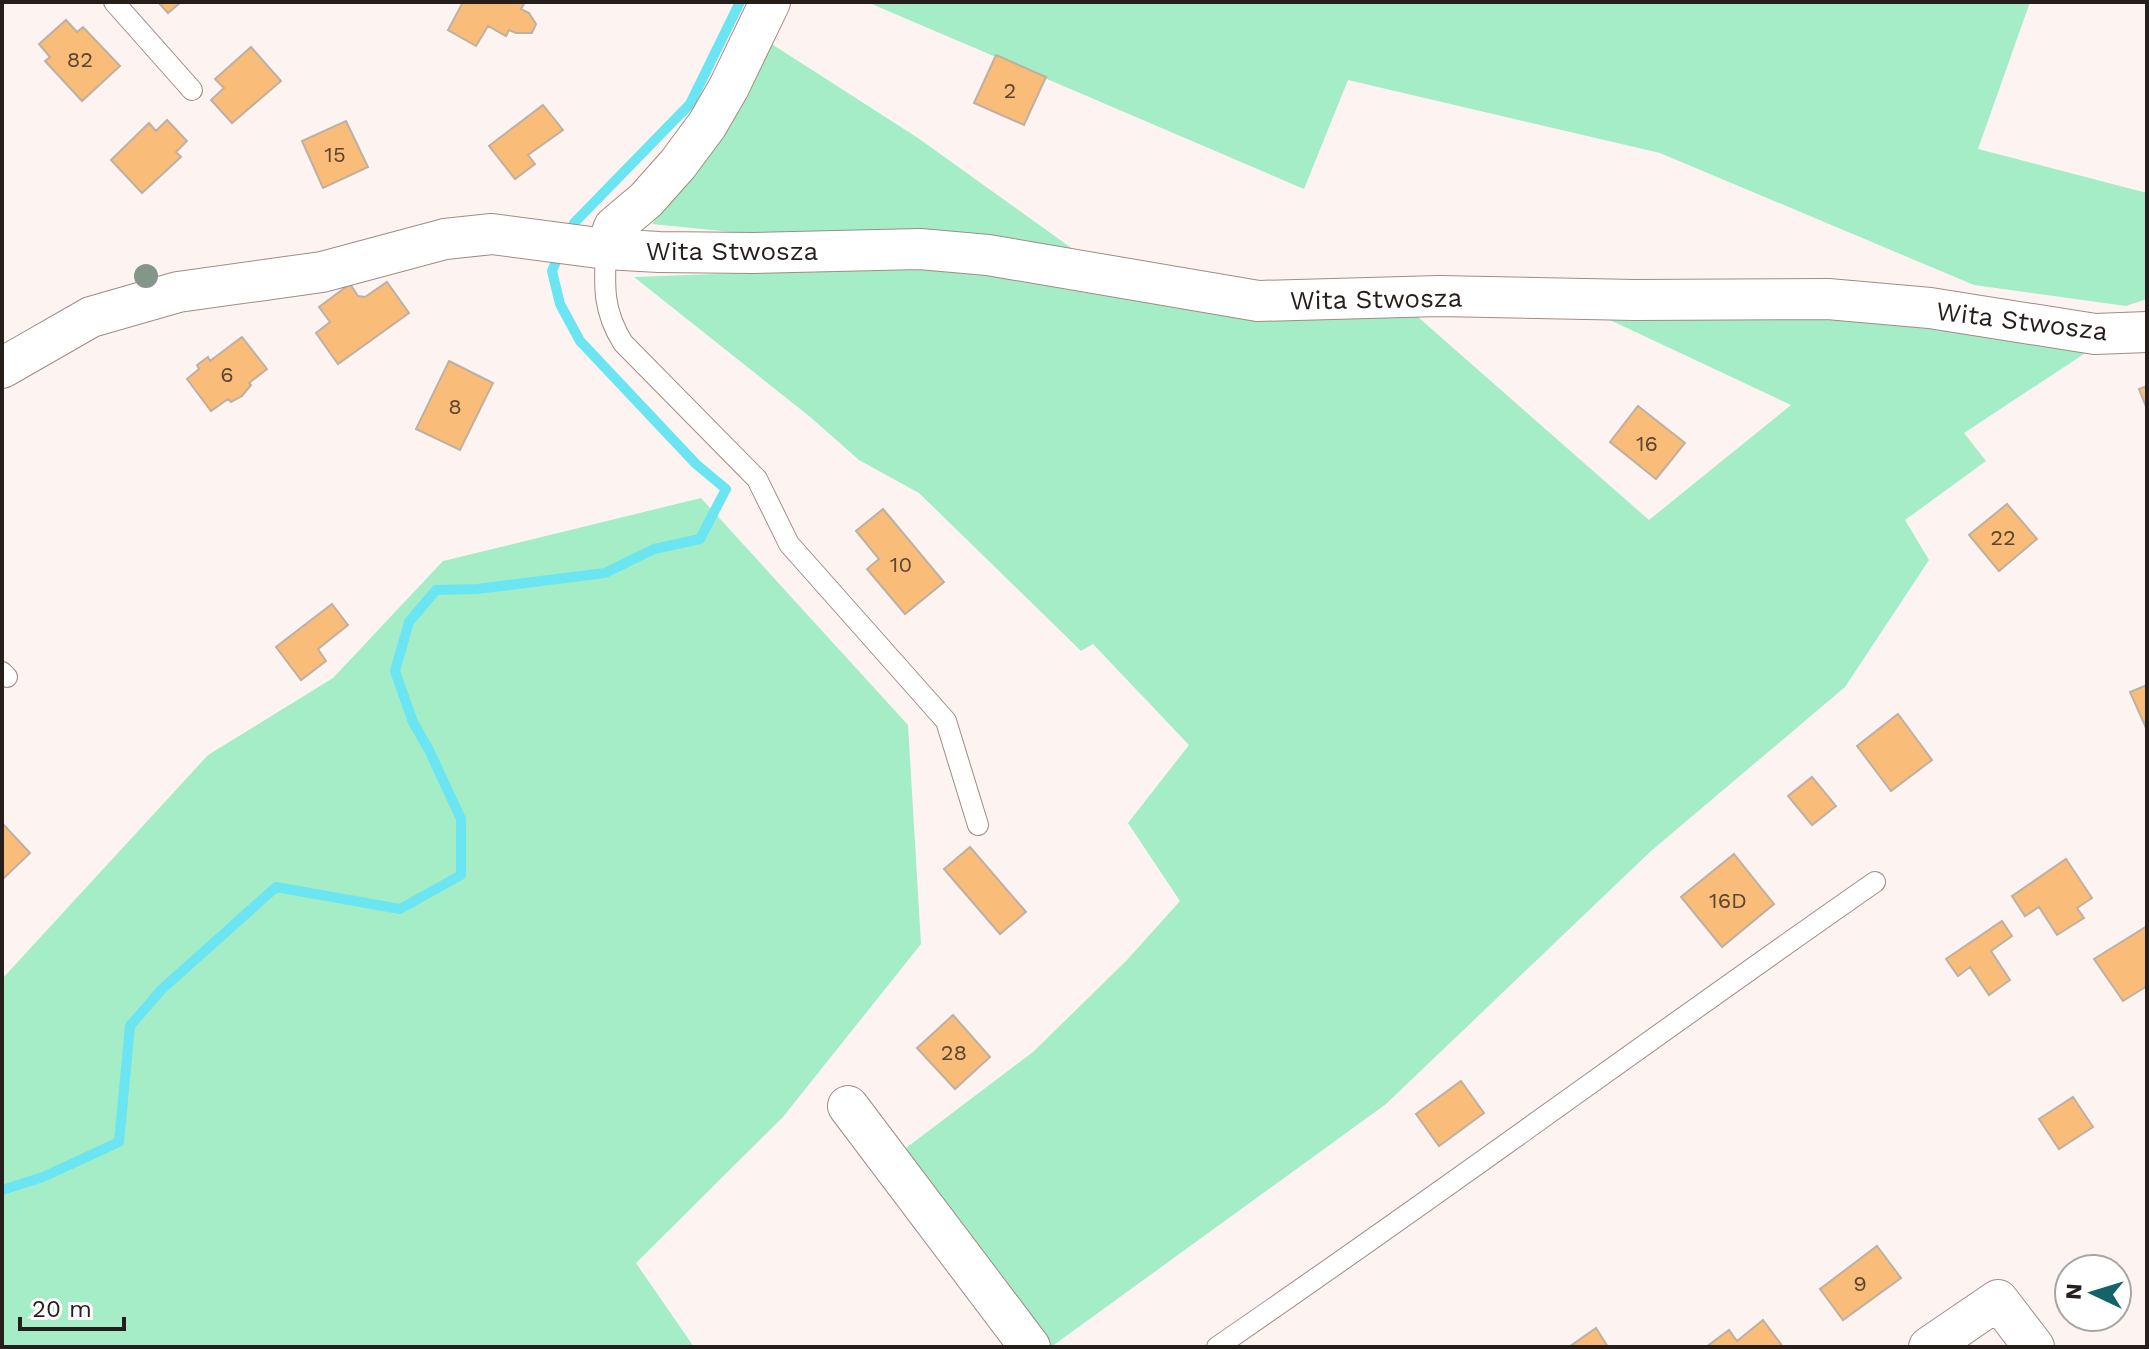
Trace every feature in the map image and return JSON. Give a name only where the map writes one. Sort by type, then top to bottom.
[{"type":"street","name":"Wita Stwosza","points":[[576,246],[614,227],[646,200],[678,164],[707,125],[729,87],[770,2]]},
{"type":"street","name":"Wita Stwosza","points":[[2,368],[91,317],[178,292],[322,272],[445,239],[492,234],[576,246],[753,253],[920,249],[975,254],[1258,301],[1439,296],[1635,300],[1828,299],[1930,308],[2095,334],[2147,332]]},
{"type":"street","points":[[848,1106],[1030,1347]]},
{"type":"street","points":[[1929,1347],[1998,1300],[2034,1347]]},
{"type":"lane","points":[[114,2],[192,90]]},
{"type":"lane","points":[[576,246],[605,301],[611,324],[623,343],[757,479],[789,544],[946,721],[978,825]]},
{"type":"lane","points":[[1217,1347],[1398,1223],[1674,1022],[1875,882]]},
{"type":"green space","points":[[867,2],[2030,2],[1978,149],[2147,193],[2147,299],[2126,306],[1974,285],[1660,153],[1348,80],[1304,189]]},
{"type":"green space","points":[[767,41],[918,138],[1091,262],[652,224],[704,159]]},
{"type":"green space","points":[[971,269],[1410,310],[1649,520],[1791,405],[1595,313],[1777,307],[2096,346],[1964,433],[1986,461],[1905,520],[1929,560],[1845,687],[1651,851],[1386,1104],[1051,1347],[1046,1347],[902,1151],[1033,1052],[1127,960],[1180,901],[1128,823],[1189,745],[1093,644],[1081,651],[919,493],[859,460],[809,416],[634,277]]},
{"type":"green space","points":[[701,498],[908,725],[921,944],[783,1117],[636,1263],[694,1347],[2,1347],[2,979],[208,755],[333,678],[443,561]]},
{"type":"building","points":[[158,2],[181,2],[168,13]]},
{"type":"building","points":[[463,2],[525,2],[521,9],[529,13],[536,24],[532,33],[509,30],[506,36],[488,26],[476,46],[448,30]]},
{"type":"building","points":[[66,20],[77,32],[83,27],[120,66],[82,101],[45,61],[50,57],[39,44]]},
{"type":"building","points":[[251,47],[281,81],[232,123],[211,100],[224,88],[215,79]]},
{"type":"building","points":[[996,55],[1046,77],[1024,125],[974,103]]},
{"type":"building","points":[[543,105],[563,130],[528,155],[535,164],[515,179],[489,146]]},
{"type":"building","points":[[167,120],[187,141],[176,152],[181,157],[142,193],[111,160],[149,123],[156,131]]},
{"type":"building","points":[[346,121],[368,167],[323,188],[302,141]]},
{"type":"building","points":[[387,282],[409,313],[338,364],[316,333],[330,322],[319,307],[350,284],[358,296],[365,297]]},
{"type":"building","points":[[242,337],[267,369],[249,383],[251,385],[242,396],[231,402],[228,399],[211,411],[187,379],[199,369],[197,365],[208,357],[210,361]]},
{"type":"building","points":[[449,361],[493,383],[460,450],[416,429]]},
{"type":"building","points":[[2147,386],[2147,409],[2139,389]]},
{"type":"building","points":[[1638,406],[1685,443],[1656,479],[1610,442]]},
{"type":"building","points":[[2007,504],[2037,539],[1999,571],[1969,535]]},
{"type":"building","points":[[883,509],[944,582],[905,614],[867,569],[879,559],[856,531]]},
{"type":"building","points":[[332,604],[348,625],[318,649],[326,661],[301,680],[276,647]]},
{"type":"building","points":[[2147,685],[2147,730],[2130,692]]},
{"type":"building","points":[[1898,714],[1932,760],[1891,791],[1857,746]]},
{"type":"building","points":[[1812,777],[1836,806],[1812,825],[1788,796]]},
{"type":"building","points":[[2,823],[30,853],[2,880]]},
{"type":"building","points":[[970,847],[1026,912],[1000,934],[944,869]]},
{"type":"building","points":[[1734,854],[1774,904],[1722,947],[1681,897]]},
{"type":"building","points":[[2066,859],[2092,898],[2077,908],[2084,918],[2057,935],[2039,907],[2025,916],[2012,896]]},
{"type":"building","points":[[2002,921],[2012,936],[1991,951],[2010,980],[1989,995],[1970,967],[1958,976],[1946,959]]},
{"type":"building","points":[[2147,926],[2147,986],[2123,1001],[2094,959]]},
{"type":"building","points":[[953,1015],[990,1057],[955,1089],[917,1048]]},
{"type":"building","points":[[1461,1081],[1484,1113],[1439,1146],[1416,1114]]},
{"type":"building","points":[[2073,1097],[2093,1127],[2059,1149],[2039,1119]]},
{"type":"building","points":[[1877,1246],[1901,1278],[1843,1320],[1820,1289]]},
{"type":"building","points":[[1763,1320],[1783,1347],[1706,1347],[1729,1330],[1737,1341]]},
{"type":"building","points":[[1596,1328],[1608,1347],[1569,1347]]},
{"type":"waterway","points":[[568,236],[574,223],[690,104],[740,2]]},
{"type":"waterway","points":[[2,1190],[43,1177],[119,1142],[130,1026],[161,990],[276,887],[400,909],[461,875],[461,819],[413,722],[395,671],[409,622],[436,590],[477,589],[605,573],[654,549],[700,539],[726,489],[696,464],[580,341],[560,304],[552,271],[561,250]]}]
